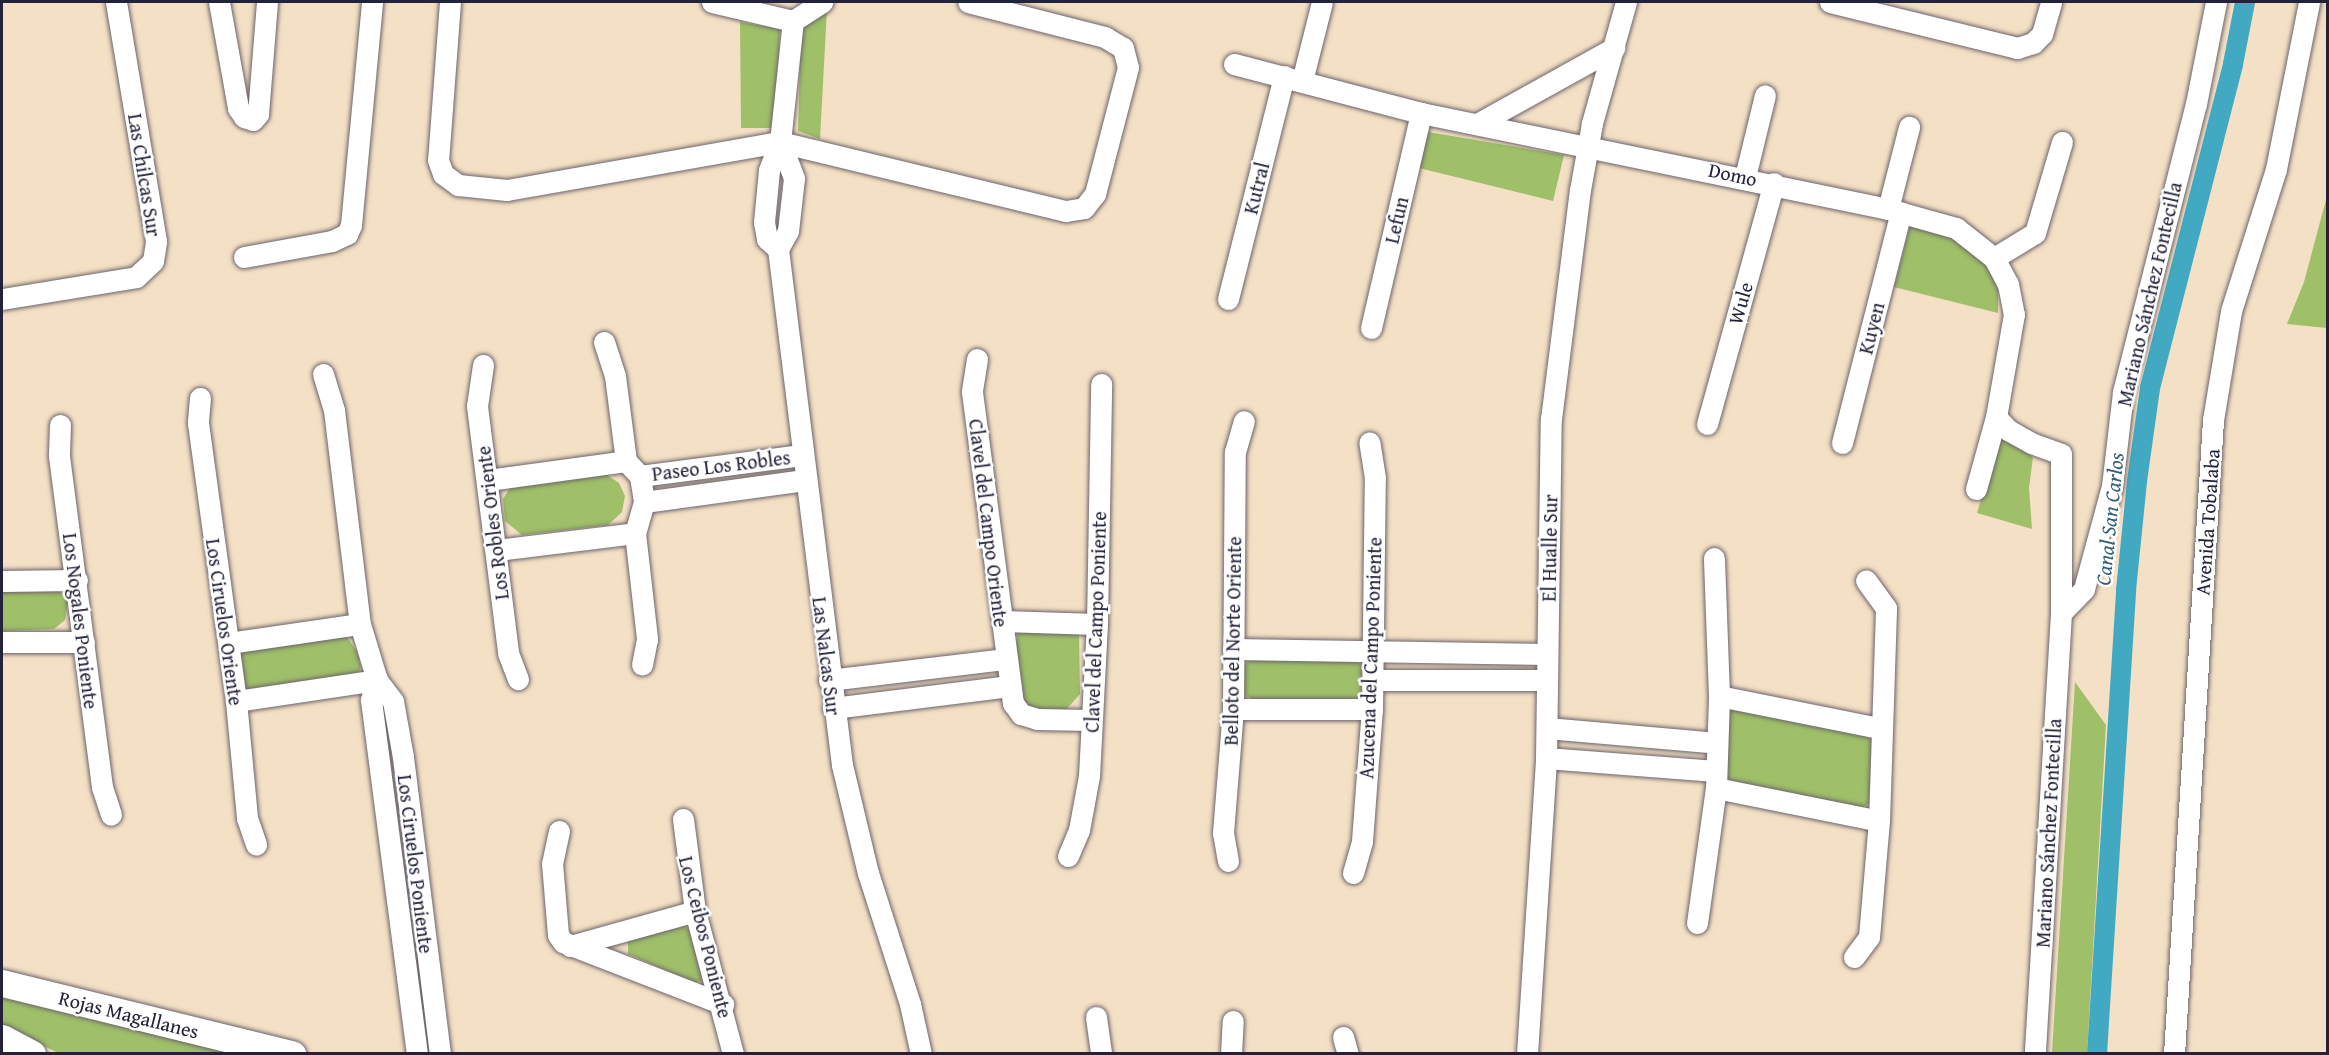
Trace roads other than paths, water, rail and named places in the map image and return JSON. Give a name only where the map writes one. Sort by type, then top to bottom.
[{"type":"street","name":"Las Chilcas Sur","points":[[2,299],[136,277],[153,261],[156,241],[116,2]]},
{"type":"street","points":[[219,2],[238,108],[244,117],[253,120],[258,114],[267,2]]},
{"type":"street","points":[[244,257],[332,241],[347,234],[351,225],[372,2]]},
{"type":"street","points":[[450,2],[438,159],[443,174],[458,185],[507,190],[780,142],[1066,211],[1083,208],[1095,194],[1128,67],[1123,48],[1105,37],[968,2]]},
{"type":"street","points":[[712,2],[793,21],[822,2]]},
{"type":"street","name":"Kutral","points":[[1228,299],[1293,78],[1322,2]]},
{"type":"street","name":"El Hualle Sur","points":[[1527,1053],[1546,758],[1551,419],[1588,144],[1626,2]]},
{"type":"street","points":[[1830,2],[2017,48],[2033,43],[2042,34],[2051,2]]},
{"type":"street","name":"Mariano Sánchez Fontecilla","points":[[2061,613],[2084,590],[2112,486],[2123,392],[2196,104],[2216,2]]},
{"type":"street","name":"Avenida Tobalaba","points":[[2174,1053],[2213,420],[2231,311],[2276,169],[2309,2]]},
{"type":"street","points":[[780,142],[793,21]]},
{"type":"street","points":[[1477,124],[1614,48]]},
{"type":"street","name":"Domo","points":[[1234,64],[1421,112],[1774,183],[1956,228],[1994,258],[2008,284],[2014,314],[1996,417],[1976,489]]},
{"type":"street","points":[[1745,177],[1764,95]]},
{"type":"street","name":"Lefun","points":[[1371,328],[1421,112]]},
{"type":"street","name":"Kuyen","points":[[1842,443],[1894,211],[1909,127]]},
{"type":"street","name":"Las Nalcas Sur","points":[[780,142],[794,178],[788,231],[778,249],[833,708],[854,821],[910,1004],[921,1053]]},
{"type":"street","points":[[1994,258],[2035,233],[2062,142]]},
{"type":"street","name":"Wule","points":[[1707,424],[1774,183]]},
{"type":"street","points":[[604,342],[615,376],[633,468],[644,502],[635,533],[647,639],[642,665]]},
{"type":"street","name":"Clavel del Campo Oriente","points":[[977,359],[972,392],[1010,687],[1021,714],[1037,719],[1091,720]]},
{"type":"street","name":"Los Robles Oriente","points":[[483,366],[477,406],[497,550],[508,653],[518,679]]},
{"type":"street","name":"Los Ciruelos Poniente","points":[[323,374],[333,410],[360,624],[377,680],[393,701],[403,757],[440,1053]]},
{"type":"street","name":"Clavel del Campo Poniente","points":[[1068,856],[1079,830],[1089,776],[1097,624],[1101,384]]},
{"type":"street","name":"Los Ciruelos Oriente","points":[[200,398],[198,423],[229,643],[247,818],[256,844]]},
{"type":"street","name":"Mariano Sánchez Fontecilla","points":[[1996,417],[2008,430],[2061,454],[2061,613],[2035,1053]]},
{"type":"street","name":"Belloto del Norte Oriente","points":[[1228,861],[1223,833],[1233,709],[1235,452],[1244,421]]},
{"type":"street","name":"Los Nogales Poniente","points":[[60,425],[59,456],[102,788],[111,815]]},
{"type":"street","name":"Azucena del Campo Poniente","points":[[1353,873],[1362,841],[1373,680],[1376,478],[1370,442]]},
{"type":"street","name":"Paseo Los Robles","points":[[488,480],[802,455]]},
{"type":"street","name":"Paseo Los Robles","points":[[644,502],[805,480]]},
{"type":"street","points":[[497,550],[635,533]]},
{"type":"street","points":[[1697,922],[1716,780],[1719,696],[1714,558]]},
{"type":"street","points":[[2,581],[76,580]]},
{"type":"street","points":[[1854,957],[1869,937],[1879,820],[1879,728],[1886,608],[1866,580]]},
{"type":"street","points":[[1002,621],[1097,624]]},
{"type":"street","points":[[229,643],[360,624]]},
{"type":"street","points":[[2,642],[84,642]]},
{"type":"street","points":[[1233,649],[1547,654]]},
{"type":"street","points":[[830,680],[1006,659]]},
{"type":"street","points":[[236,701],[377,680]]},
{"type":"street","name":"Los Ciruelos Poniente","points":[[377,680],[371,700],[417,1053]]},
{"type":"street","points":[[1373,680],[1547,680]]},
{"type":"street","points":[[833,708],[1010,687]]},
{"type":"street","points":[[1719,696],[1879,728]]},
{"type":"street","points":[[1233,709],[1371,709]]},
{"type":"street","points":[[1547,728],[1717,743]]},
{"type":"street","points":[[1546,758],[1716,780],[1879,820]]},
{"type":"street","name":"Los Ceibos Poniente","points":[[683,819],[695,911],[723,1004],[733,1053]]},
{"type":"street","points":[[559,831],[552,863],[558,930],[569,946],[723,1004]]},
{"type":"street","points":[[569,946],[695,911]]},
{"type":"street","name":"Rojas Magallanes","points":[[2,982],[292,1053]]},
{"type":"street","points":[[1096,1017],[1101,1053]]},
{"type":"street","points":[[1231,1053],[1233,1021]]},
{"type":"street","points":[[2,1038],[32,1053]]},
{"type":"waterway","name":"Canal San Carlos","points":[[2097,1054],[2126,590],[2137,481],[2150,388],[2233,64],[2245,2]]}]
